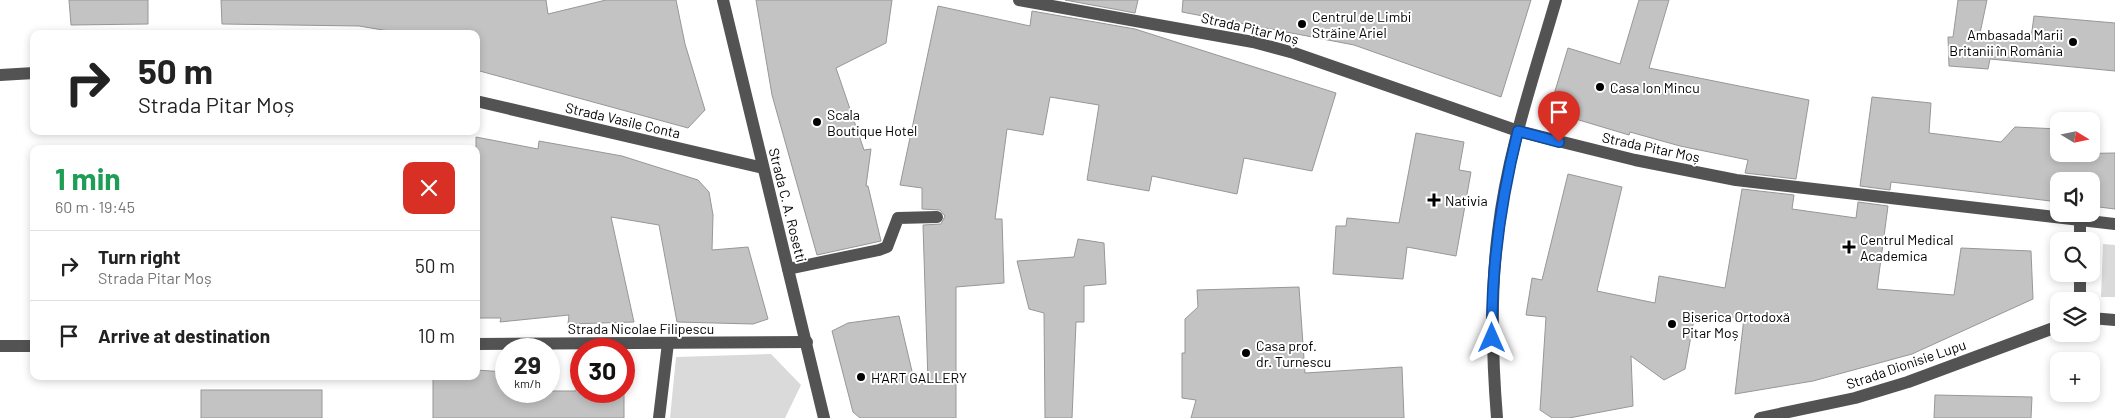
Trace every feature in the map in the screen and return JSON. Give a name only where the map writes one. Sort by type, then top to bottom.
[{"type":"street","name":"Strada C. A. Rosetti","points":[[723,0],[762,168],[807,342],[824,418]]},
{"type":"street","name":"Strada Pitar Moș","points":[[1019,0],[1252,42],[1294,53],[1518,131],[1635,160],[1736,180],[2050,218]]},
{"type":"street","points":[[1497,418],[1493,356],[1493,279],[1502,205],[1518,131],[1556,0]]},
{"type":"street","points":[[0,75],[30,73]]},
{"type":"street","name":"Strada Vasile Conta","points":[[480,102],[762,168]]},
{"type":"street","points":[[788,269],[879,250],[887,247],[898,218],[937,217]]},
{"type":"street","name":"Strada Pitar Moș","points":[[2080,222],[2115,224]]},
{"type":"street","points":[[2080,222],[2080,232]]},
{"type":"street","points":[[2100,319],[2115,320]]},
{"type":"street","name":"Strada Dionisie Lupu","points":[[1760,418],[1821,406],[1890,387],[2050,329]]},
{"type":"street","name":"Strada Nicolae Filipescu","points":[[480,344],[807,342]]},
{"type":"street","points":[[658,418],[668,343]]},
{"type":"street","points":[[0,346],[30,346]]},
{"type":"shaded area","points":[[2103,244],[2115,245],[2115,297],[2101,297]]},
{"type":"shaded area","points":[[771,354],[801,385],[785,418],[670,418],[676,357]]},
{"type":"building","points":[[69,0],[148,0],[148,24],[71,25]]},
{"type":"building","points":[[221,0],[546,0],[548,14],[606,0],[676,0],[685,44],[705,110],[688,128],[480,71],[480,30],[383,30],[359,26],[222,24]]},
{"type":"building","points":[[756,0],[892,0],[886,43],[836,68],[864,150],[871,149],[866,186],[868,186],[881,241],[817,255],[772,95]]},
{"type":"building","points":[[1065,0],[1138,0],[1135,13]]},
{"type":"building","points":[[1183,0],[1531,0],[1501,97],[1354,45],[1182,12]]},
{"type":"building","points":[[1639,0],[1669,0],[1649,68],[1809,100],[1796,179],[1745,173],[1748,160],[1680,146],[1630,132],[1629,135],[1549,111],[1568,48],[1620,64]]},
{"type":"building","points":[[1958,0],[1987,0],[1979,38],[2031,38],[2034,16],[2115,23],[2115,71],[1990,59],[1988,69],[1949,66],[1948,37],[1953,37]]},
{"type":"building","points":[[938,6],[1030,26],[1032,11],[1135,29],[1336,93],[1312,171],[1244,158],[1237,194],[1152,176],[1149,191],[1087,180],[1099,105],[1050,97],[1043,135],[1007,129],[995,219],[1002,219],[1004,283],[956,287],[956,418],[860,418],[853,412],[832,331],[848,323],[899,316],[915,384],[928,382],[923,225],[941,224],[945,216],[940,210],[922,209],[922,188],[900,185]]},
{"type":"building","points":[[1872,97],[1931,103],[1929,133],[2001,142],[2015,127],[2050,129],[2050,162],[2100,162],[2100,153],[2115,153],[2115,209],[2100,207],[2100,172],[2050,172],[2050,201],[1891,182],[1890,190],[1860,186]]},
{"type":"building","points":[[1416,133],[1464,142],[1459,170],[1471,172],[1456,256],[1407,247],[1403,279],[1333,274],[1336,226],[1346,226],[1347,218],[1399,223]]},
{"type":"building","points":[[476,137],[538,149],[539,141],[622,156],[698,180],[709,192],[713,215],[712,250],[748,247],[768,319],[753,324],[677,322],[659,225],[611,217],[634,322],[568,324],[569,315],[500,322],[501,318],[480,318],[480,145],[476,145]]},
{"type":"building","points":[[1568,174],[1622,187],[1597,291],[1655,303],[1659,276],[1725,288],[1742,189],[1794,195],[1792,209],[1856,218],[1858,202],[1888,206],[1877,289],[1954,295],[1961,248],[2031,251],[2033,299],[1912,354],[1813,381],[1735,394],[1744,318],[1695,314],[1685,369],[1664,380],[1631,356],[1633,406],[1569,418],[1552,418],[1540,410],[1546,317],[1526,315],[1532,278],[1542,280]]},
{"type":"building","points":[[1078,239],[1104,243],[1106,284],[1084,286],[1084,322],[1076,322],[1072,418],[1045,418],[1044,313],[1029,309],[1017,261],[1074,257]]},
{"type":"building","name":"Casa prof. dr. Turnescu","points":[[1299,287],[1305,373],[1402,367],[1404,418],[1191,418],[1196,400],[1182,398],[1182,353],[1185,353],[1185,319],[1198,307],[1197,290]]},
{"type":"building","points":[[480,370],[495,371],[495,403],[560,403],[560,391],[570,391],[570,403],[624,403],[624,418],[433,418],[433,380],[480,380]]},
{"type":"building","points":[[201,390],[322,390],[322,418],[201,418]]},
{"type":"building","points":[[1935,395],[2032,397],[2031,418],[1934,418]]},
{"type":"place","name":"Centrul de Limbi Străine Ariel","points":[[1302,24]]},
{"type":"place","name":"Ambasada Marii Britanii în România","points":[[2073,42]]},
{"type":"place","name":"Casa Ion Mincu","points":[[1600,87]]},
{"type":"place","name":"Scala Boutique Hotel","points":[[817,122]]},
{"type":"place","name":"Nativia","points":[[1434,200]]},
{"type":"place","name":"Centrul Medical Academica","points":[[1849,247]]},
{"type":"place","name":"Biserica Ortodoxă Pitar Moș","points":[[1672,324]]},
{"type":"place","name":"Casa prof. dr. Turnescu","points":[[1246,353]]},
{"type":"place","name":"H’ART GALLERY","points":[[861,377]]},
{"type":"route","points":[[1492,338],[1493,279],[1498,232],[1503,196],[1518,131],[1559,142]]}]
